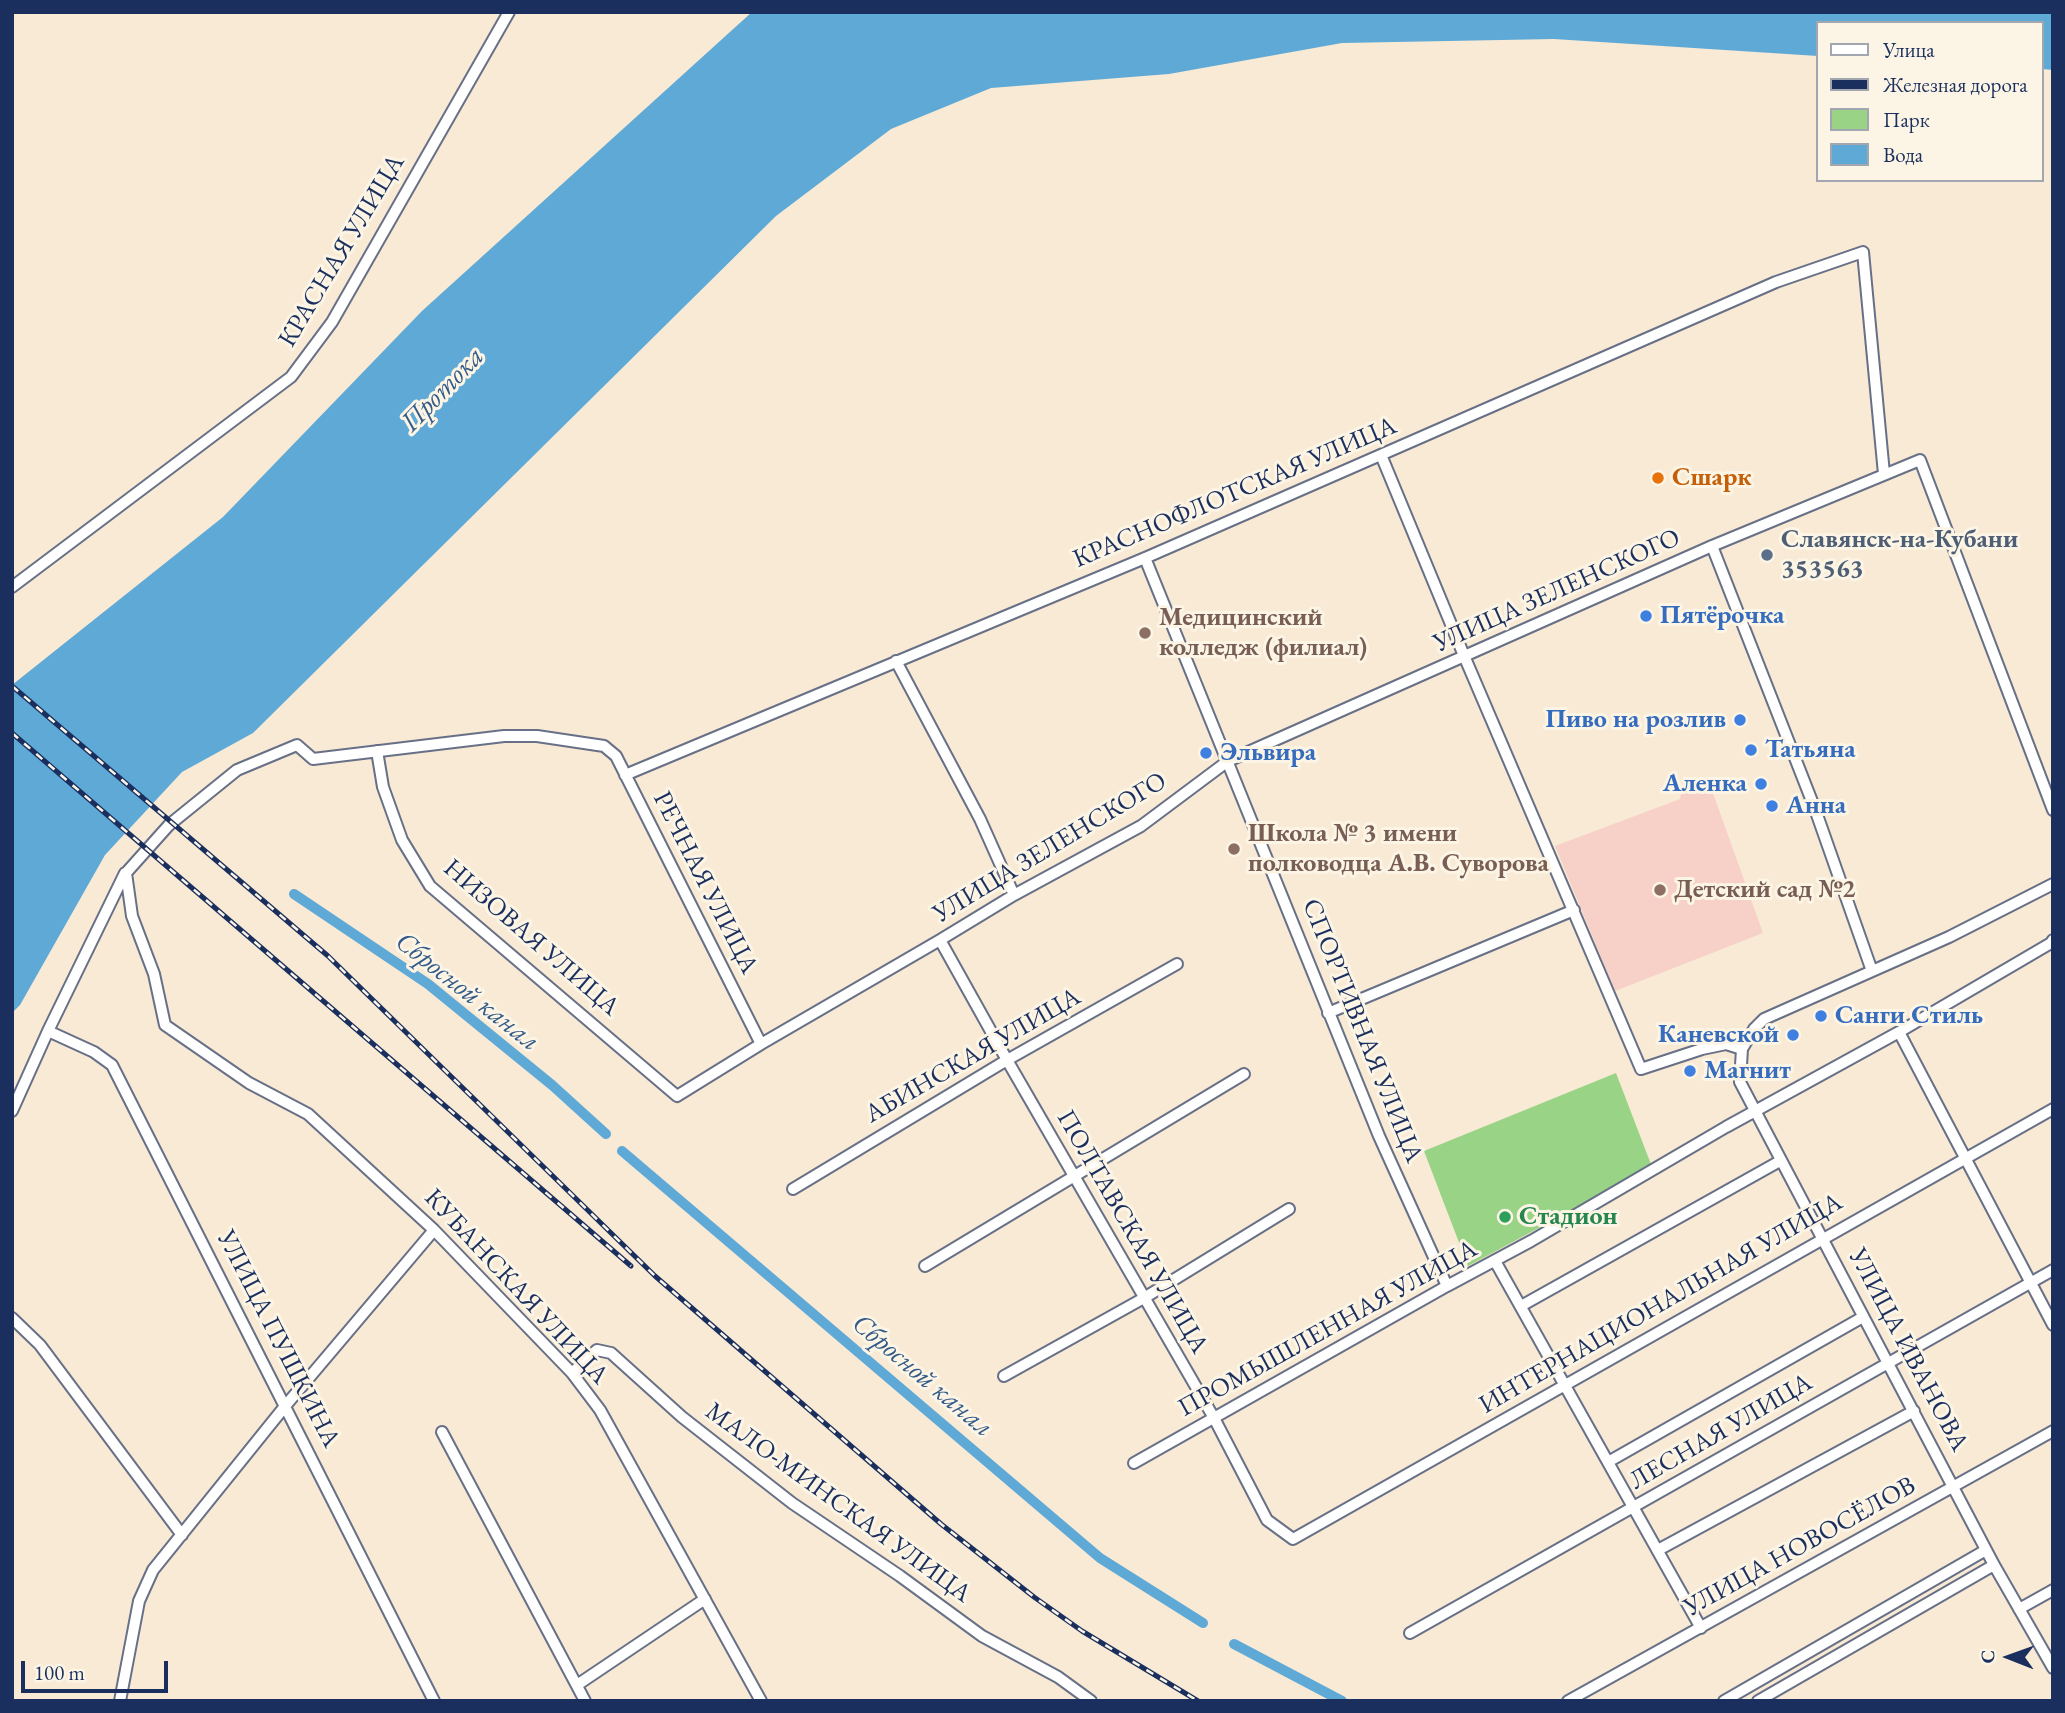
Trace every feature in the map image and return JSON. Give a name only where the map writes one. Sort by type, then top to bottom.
[{"type":"street","name":"КРАСНАЯ УЛИЦА","points":[[12,587],[291,377],[332,322],[509,12]]},
{"type":"street","name":"КРАСНОФЛОТСКАЯ УЛИЦА","points":[[625,775],[1144,558],[1776,282],[1863,252],[1884,474]]},
{"type":"street","points":[[1381,455],[1641,1069],[1726,1044],[1742,1049],[1754,1029],[1764,1019],[1949,937],[2053,884]]},
{"type":"street","name":"УЛИЦА ЗЕЛЕНСКОГО","points":[[677,1096],[1014,895],[1141,826],[1228,761],[1712,546],[1920,460],[2053,810]]},
{"type":"street","points":[[1712,546],[1815,809],[1872,971]]},
{"type":"street","name":"СПОРТИВНАЯ УЛИЦА","points":[[1144,558],[1379,1136],[1447,1286]]},
{"type":"street","points":[[896,662],[980,819],[1014,895]]},
{"type":"street","name":"РЕЧНАЯ УЛИЦА","points":[[377,751],[526,736],[604,746],[616,756],[761,1044]]},
{"type":"street","points":[[12,1111],[126,873],[169,825],[237,770],[297,745],[313,759],[377,751]]},
{"type":"street","name":"НИЗОВАЯ УЛИЦА","points":[[377,751],[383,787],[402,840],[430,886],[677,1096]]},
{"type":"street","name":"КУБАНСКАЯ УЛИЦА","points":[[126,873],[132,916],[154,974],[165,1025],[250,1083],[308,1114],[434,1230],[572,1373],[600,1410],[761,1701]]},
{"type":"street","points":[[1328,1013],[1574,909]]},
{"type":"street","name":"ПОЛТАВСКАЯ УЛИЦА","points":[[940,940],[1214,1418],[1267,1520],[1293,1539]]},
{"type":"street","name":"ПРОМЫШЛЕННАЯ УЛИЦА","points":[[1134,1464],[1495,1261],[1754,1111],[1899,1032],[2053,940]]},
{"type":"street","name":"АБИНСКАЯ УЛИЦА","points":[[793,1189],[1007,1060],[1177,964]]},
{"type":"street","name":"УЛИЦА ПУШКИНА","points":[[48,1031],[94,1052],[112,1065],[434,1701]]},
{"type":"street","points":[[1899,1032],[2053,1325]]},
{"type":"street","name":"УЛИЦА ИВАНОВА","points":[[1742,1049],[1740,1082],[1754,1111],[1994,1565],[2053,1668]]},
{"type":"street","points":[[925,1266],[1244,1074]]},
{"type":"street","name":"ИНТЕРНАЦИОНАЛЬНАЯ УЛИЦА","points":[[1293,1539],[2053,1109]]},
{"type":"street","points":[[1521,1306],[1780,1161]]},
{"type":"street","points":[[1004,1376],[1144,1298],[1289,1209]]},
{"type":"street","points":[[120,1701],[139,1601],[153,1570],[286,1405],[434,1230]]},
{"type":"street","points":[[1495,1261],[1701,1628]]},
{"type":"street","name":"ЛЕСНАЯ УЛИЦА","points":[[1410,1633],[2053,1269]]},
{"type":"street","points":[[1608,1462],[1864,1317]]},
{"type":"street","points":[[12,1318],[40,1345],[182,1535]]},
{"type":"street","name":"МАЛО-МИНСКАЯ УЛИЦА","points":[[572,1373],[597,1350],[611,1353],[682,1418],[792,1503],[900,1576],[982,1636],[1058,1677],[1091,1701]]},
{"type":"street","points":[[1658,1550],[1914,1411]]},
{"type":"street","name":"УЛИЦА НОВОСЁЛОВ","points":[[1567,1701],[2053,1431]]},
{"type":"street","points":[[442,1432],[585,1701]]},
{"type":"street","points":[[1724,1701],[1986,1550]]},
{"type":"street","points":[[1758,1701],[1994,1565]]},
{"type":"street","points":[[2019,1609],[2053,1590]]},
{"type":"street","points":[[577,1685],[705,1599]]},
{"type":"shaded area","name":"Детский сад №2","points":[[1709,782],[1763,933],[1615,991],[1555,846],[1680,799],[1681,794]]},
{"type":"green space","name":"Стадион","points":[[1616,1073],[1652,1167],[1468,1266],[1424,1151]]},
{"type":"water","name":"Протока","points":[[752,12],[2053,12],[2053,70],[2044,69],[2044,21],[1816,21],[1816,56],[1554,39],[1342,43],[1169,74],[991,88],[891,129],[776,216],[253,733],[182,772],[105,855],[20,1005],[12,1013],[12,685],[223,517],[422,311]]},
{"type":"waterway","name":"Сбросной канал","points":[[294,894],[428,984],[552,1085],[606,1134]]},
{"type":"waterway","name":"Сбросной канал","points":[[622,1151],[1100,1558],[1203,1623]]},
{"type":"waterway","name":"Сбросной канал","points":[[1234,1644],[1342,1701]]},
{"type":"railway","points":[[12,686],[328,956],[655,1276],[941,1524],[1082,1631],[1198,1701]]},
{"type":"railway","points":[[12,733],[631,1266]]},
{"type":"place","name":"Сшарк","points":[[1658,478]]},
{"type":"place","name":"Славянск-на-Кубани 353563","points":[[1767,555]]},
{"type":"place","name":"Пятёрочка","points":[[1646,616]]},
{"type":"place","name":"Медицинский колледж (филиал)","points":[[1145,633]]},
{"type":"place","name":"Пиво на розлив","points":[[1740,720]]},
{"type":"place","name":"Татьяна","points":[[1751,750]]},
{"type":"place","name":"Эльвира","points":[[1206,753]]},
{"type":"place","name":"Аленка","points":[[1761,784]]},
{"type":"place","name":"Анна","points":[[1772,806]]},
{"type":"place","name":"Школа № 3 имени полководца А.В. Суворова","points":[[1234,849]]},
{"type":"place","name":"Детский сад №2","points":[[1660,890]]},
{"type":"place","name":"Санги Стиль","points":[[1821,1016]]},
{"type":"place","name":"Каневской","points":[[1793,1035]]},
{"type":"place","name":"Магнит","points":[[1690,1071]]},
{"type":"place","name":"Стадион","points":[[1505,1217]]}]
